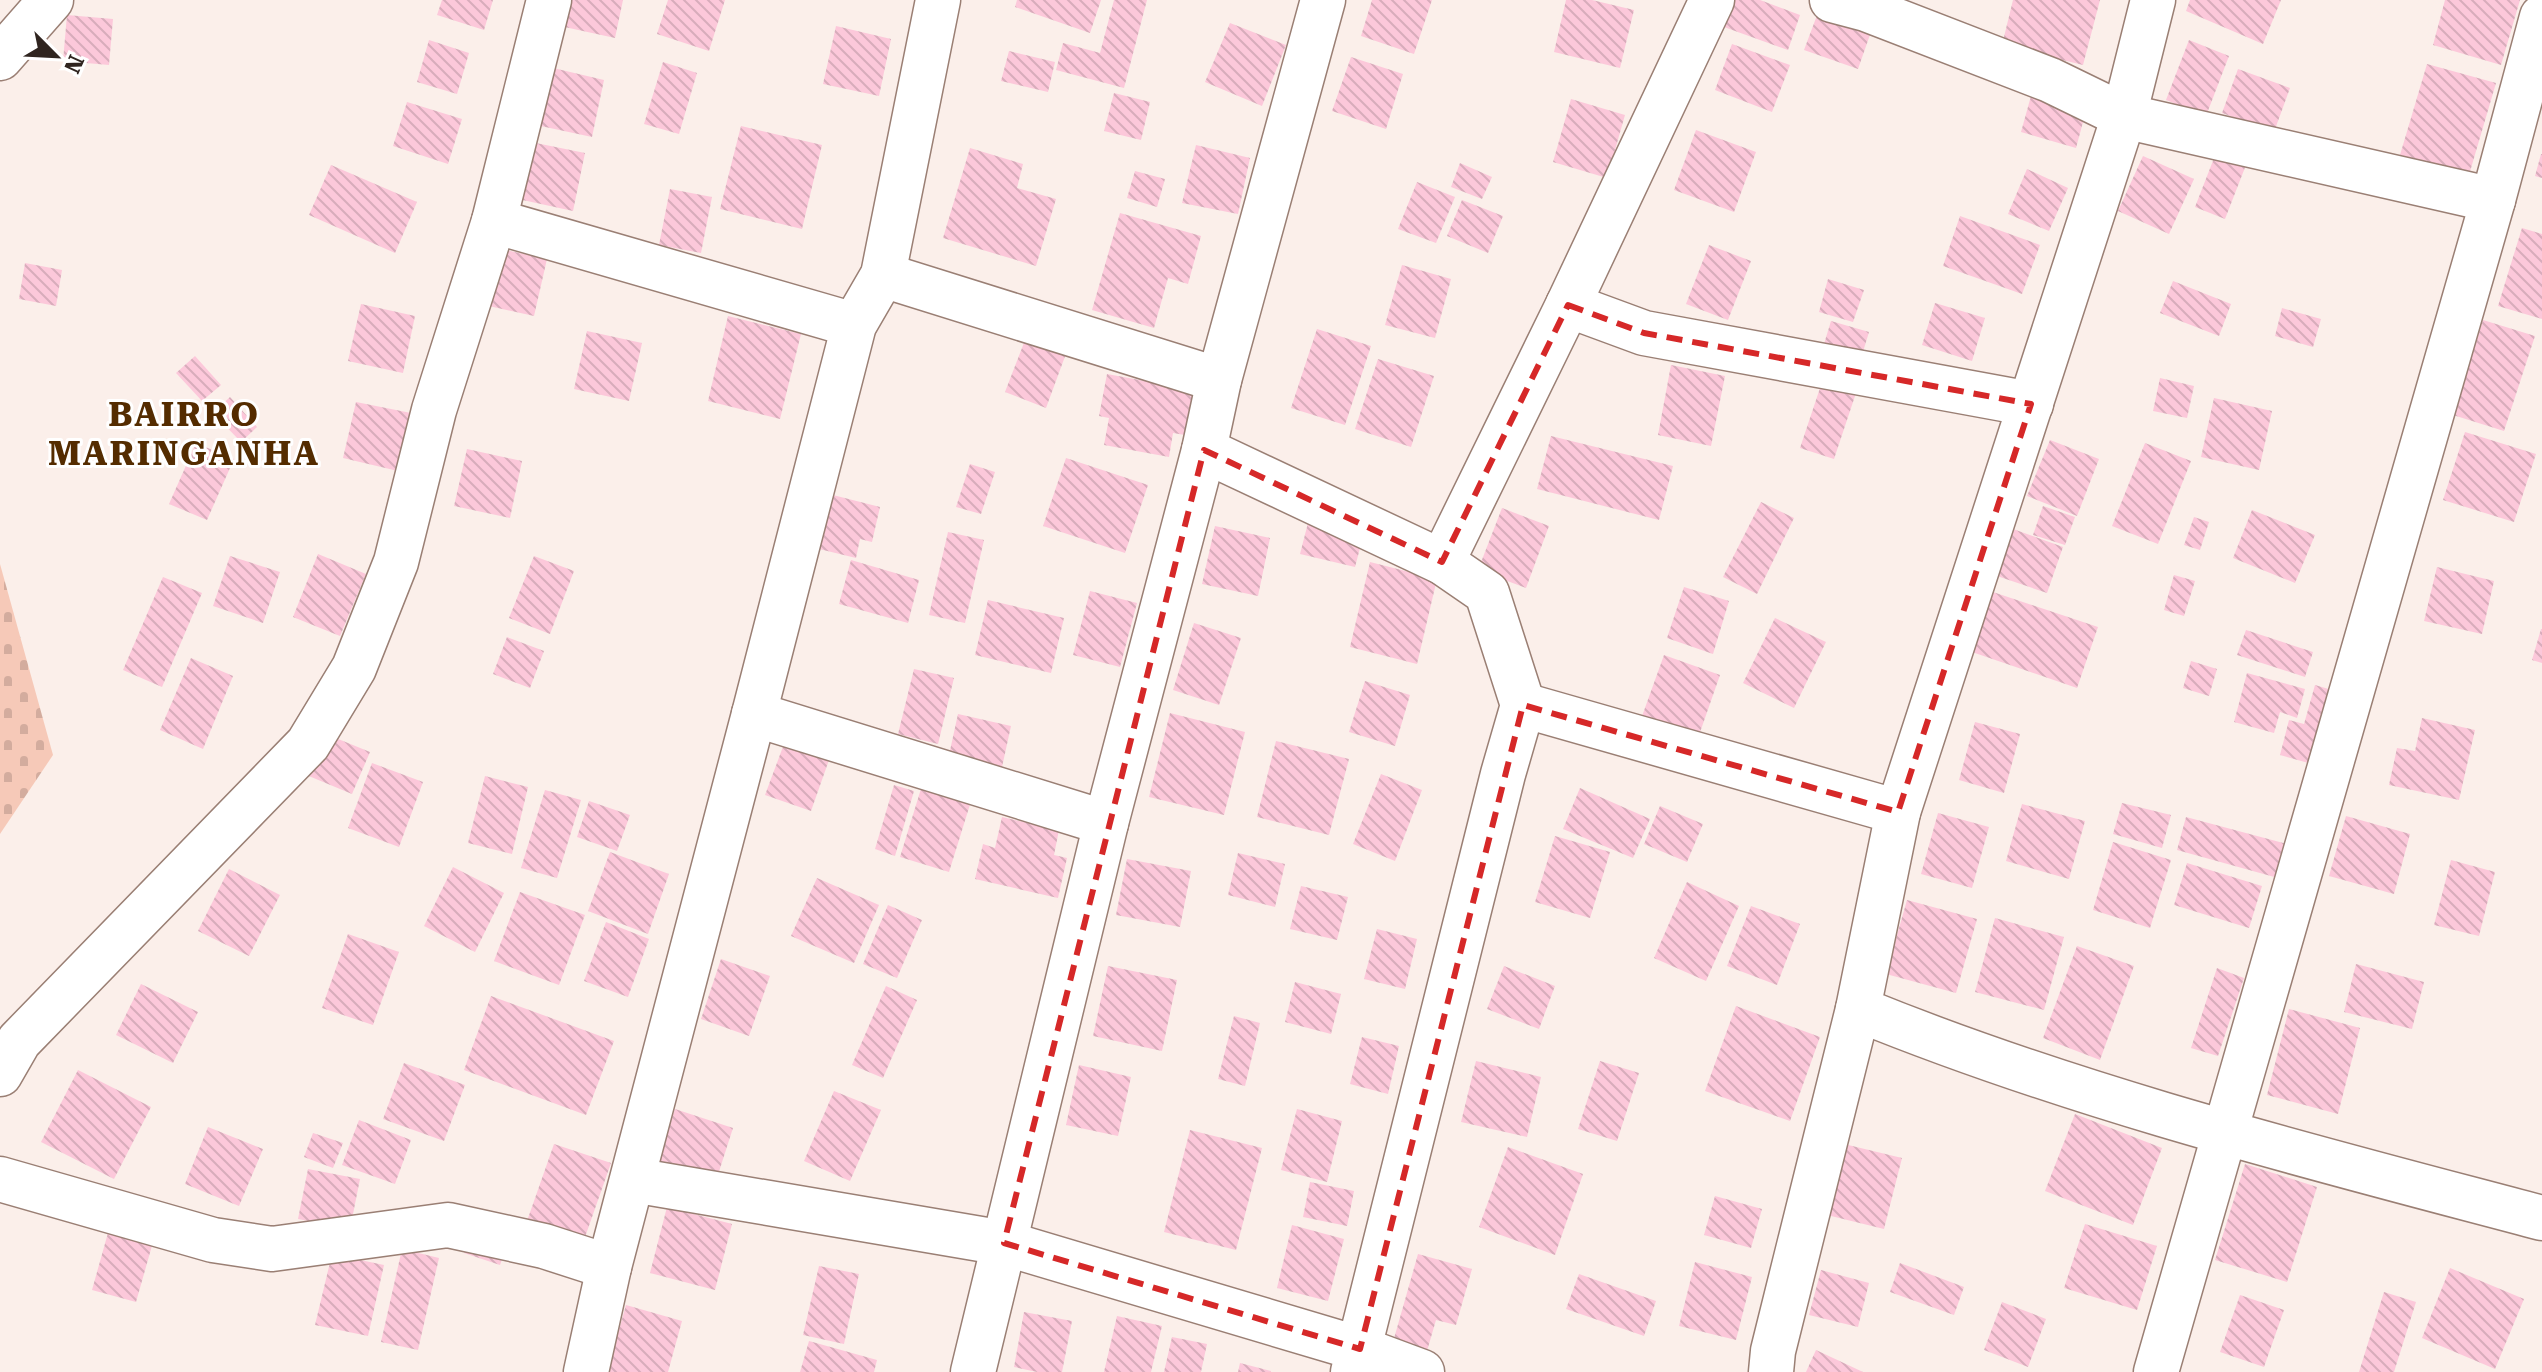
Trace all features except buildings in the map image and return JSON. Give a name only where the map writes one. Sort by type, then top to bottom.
[{"type":"street","points":[[0,58],[51,0]]},
{"type":"street","points":[[0,1074],[19,1041],[308,744],[354,668],[396,562],[434,410],[494,221],[549,0]]},
{"type":"street","points":[[586,1372],[609,1267],[854,325],[883,275],[938,0]]},
{"type":"street","points":[[973,1372],[1106,823],[1204,450],[1219,380],[1323,0]]},
{"type":"street","points":[[1442,562],[1712,0]]},
{"type":"street","points":[[1832,0],[1866,9],[2036,75],[2124,116],[2493,200]]},
{"type":"street","points":[[1771,1372],[1773,1351],[1858,1009],[1898,812],[2124,116],[2153,0]]},
{"type":"street","points":[[2156,1372],[2493,200],[2542,17]]},
{"type":"street","points":[[494,221],[854,325]]},
{"type":"street","points":[[883,275],[1219,380]]},
{"type":"street","points":[[1568,305],[1644,333],[2031,404]]},
{"type":"street","points":[[1204,450],[1442,562],[1487,593],[1523,705],[1503,774],[1357,1360]]},
{"type":"street","points":[[1523,705],[1898,812]]},
{"type":"street","points":[[754,714],[1106,823]]},
{"type":"street","points":[[1858,1009],[2037,1074],[2226,1134],[2542,1218]]},
{"type":"street","points":[[0,1179],[213,1240],[272,1249],[448,1225],[544,1246],[609,1267]]},
{"type":"street","points":[[633,1180],[1004,1243],[1357,1360],[1422,1372]]},
{"type":"highlighted area","points":[[1568,305],[1644,333],[2031,404],[1898,812],[1523,705],[1360,1349],[1004,1243],[1204,450],[1442,562]]},
{"type":"green space","points":[[0,564],[53,755],[0,834]]},
{"type":"district","name":"BAIRRO MARINGANHA","points":[[184,434]]}]
